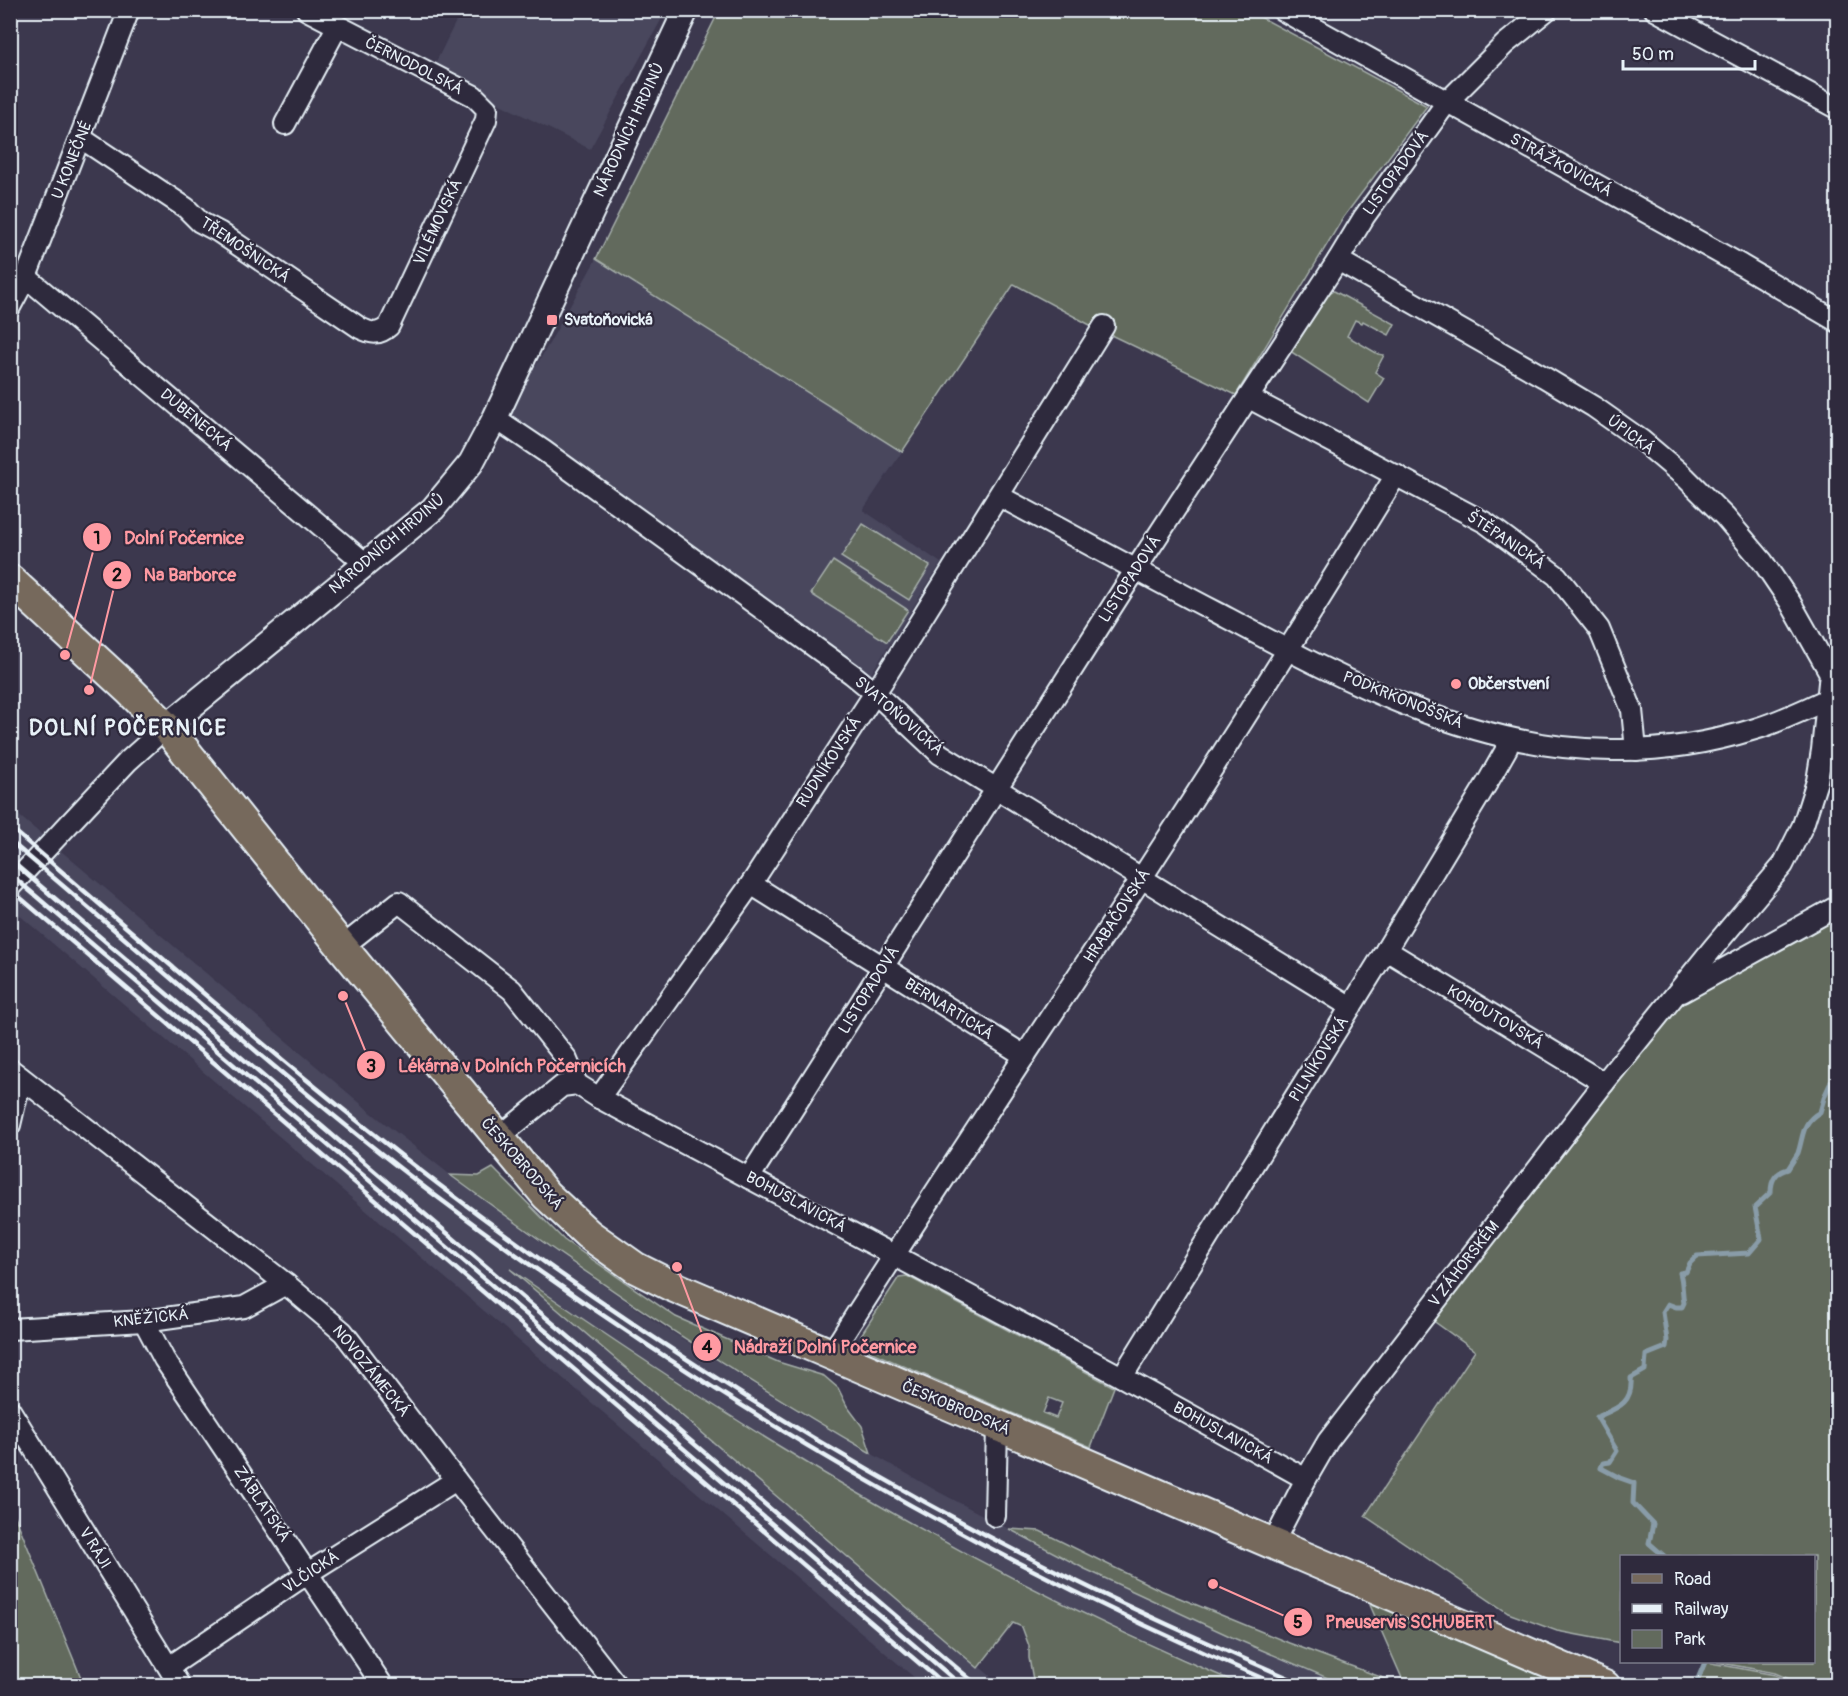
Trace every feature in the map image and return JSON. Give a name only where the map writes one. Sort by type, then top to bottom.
[{"type":"main road","name":"ČESKOBRODSKÁ","points":[[10,580],[166,727],[342,947],[546,1195],[588,1234],[636,1268],[672,1286],[1605,1686]]},
{"type":"street","name":"U KONEČNÉ","points":[[10,307],[26,277],[129,10]]},
{"type":"street","name":"ČERNODOLSKÁ","points":[[307,10],[474,96],[487,109]]},
{"type":"street","name":"NÁRODNÍCH HRDINŮ","points":[[10,887],[128,761],[166,727],[433,509],[449,492],[471,463],[495,418],[686,10]]},
{"type":"street","name":"STRÁŽKOVICKÁ","points":[[1282,10],[1741,265],[1838,322]]},
{"type":"street","name":"LISTOPADOVÁ","points":[[749,1178],[1136,569],[1249,398],[1364,217],[1447,102],[1505,44],[1547,10]]},
{"type":"street","points":[[1654,10],[1838,109]]},
{"type":"street","points":[[285,124],[338,27]]},
{"type":"street","name":"VILÉMOVSKÁ","points":[[382,333],[389,326],[486,120],[487,109]]},
{"type":"street","name":"TŘEMOŠNICKÁ","points":[[81,138],[186,208],[200,222],[219,232],[360,328],[371,334],[382,333]]},
{"type":"street","name":"ÚPICKÁ","points":[[1338,260],[1594,407],[1641,440],[1686,478],[1725,517],[1763,562],[1790,602],[1830,673],[1832,696]]},
{"type":"street","name":"DUBENECKÁ","points":[[26,277],[366,564]]},
{"type":"street","name":"RUDNÍKOVSKÁ","points":[[599,1098],[751,884],[999,496],[1104,326]]},
{"type":"street","name":"ŠTĚPANICKÁ","points":[[1249,398],[1486,523],[1557,576],[1599,629],[1632,710],[1636,750]]},
{"type":"street","name":"SVATOŇOVICKÁ","points":[[495,418],[544,451],[874,692],[940,753],[1351,1007]]},
{"type":"street","name":"HRABAČOVSKÁ","points":[[831,1354],[894,1254],[1143,877],[1288,650],[1396,475]]},
{"type":"street","name":"PODKRKONOŠSKÁ","points":[[999,496],[1288,650],[1421,710],[1509,739],[1566,748],[1610,750],[1684,745],[1754,729],[1832,696]]},
{"type":"street","name":"V ZÁHORSKÉM","points":[[1273,1543],[1305,1479],[1328,1441],[1604,1083],[1783,865],[1803,825],[1817,781],[1832,696]]},
{"type":"street","name":"PILNÍKOVSKÁ","points":[[1122,1377],[1386,950],[1490,778],[1507,748],[1509,739]]},
{"type":"street","name":"BERNARTICKÁ","points":[[751,884],[1025,1056]]},
{"type":"street","points":[[342,947],[399,902],[512,990],[566,1058],[577,1084],[562,1086],[498,1138]]},
{"type":"street","name":"V ZÁHORSKÉM","points":[[1674,997],[1838,906]]},
{"type":"street","name":"KOHOUTOVSKÁ","points":[[1386,950],[1604,1083]]},
{"type":"street","points":[[10,1125],[16,1074]]},
{"type":"street","name":"NOVOZÁMECKÁ","points":[[16,1074],[286,1284],[343,1332],[617,1686]]},
{"type":"street","name":"BOHUSLAVICKÁ","points":[[577,1084],[599,1098],[1122,1377],[1305,1479]]},
{"type":"street","name":"KNĚŽICKÁ","points":[[10,1329],[144,1321],[244,1307],[286,1284]]},
{"type":"street","name":"ZÁBLATSKÁ","points":[[144,1321],[164,1359],[383,1686]]},
{"type":"street","name":"V RÁJI","points":[[10,1410],[180,1686]]},
{"type":"street","points":[[995,1516],[997,1425]]},
{"type":"street","name":"VLČICKÁ","points":[[168,1667],[308,1573],[456,1480]]},
{"type":"shaded area","points":[[461,11],[666,11],[590,149],[432,70]]},
{"type":"shaded area","points":[[596,259],[902,452],[863,510],[941,563],[869,677],[506,417]]},
{"type":"shaded area","points":[[10,808],[373,1114],[531,1235],[659,1324],[799,1412],[937,1491],[1085,1569],[1236,1639],[1344,1685],[1242,1685],[1064,1604],[917,1527],[779,1446],[639,1357],[517,1274],[1001,1685],[923,1685],[11,908]]},
{"type":"green space","points":[[719,11],[1249,11],[1427,106],[1343,218],[1236,395],[1090,325],[1014,284],[902,452],[596,259]]},
{"type":"green space","points":[[1334,291],[1395,324],[1389,335],[1363,321],[1362,323],[1355,320],[1347,336],[1378,354],[1384,355],[1375,372],[1384,378],[1369,403],[1290,351],[1327,293]]},
{"type":"green space","points":[[863,524],[930,566],[909,600],[841,557]]},
{"type":"green space","points":[[833,561],[908,610],[887,642],[811,594]]},
{"type":"green space","points":[[1837,916],[1837,1685],[1803,1685],[1775,1673],[1722,1663],[1815,1663],[1815,1555],[1620,1555],[1620,1643],[1557,1631],[1508,1613],[1365,1516],[1475,1351],[1428,1317],[1490,1230],[1679,1006]]},
{"type":"green space","points":[[493,1168],[564,1240],[676,1317],[778,1362],[824,1376],[838,1388],[847,1406],[862,1426],[871,1453],[763,1388],[657,1320],[450,1175],[479,1176]]},
{"type":"green space","points":[[510,1269],[711,1403],[891,1512],[1064,1604],[1242,1685],[1034,1685],[1029,1646],[1022,1627],[1013,1623],[978,1668]]},
{"type":"green space","points":[[907,1276],[1114,1387],[1091,1447],[869,1351],[861,1335],[899,1277]],"holes":[[[1049,1398],[1062,1403],[1056,1418],[1043,1413]]]},
{"type":"green space","points":[[11,1506],[84,1685],[11,1685]]},
{"type":"green space","points":[[1009,1529],[1040,1531],[1158,1589],[1289,1643],[1402,1685],[1344,1685],[1236,1639],[1085,1569]]},
{"type":"green space","points":[[1387,1604],[1571,1685],[1405,1685],[1370,1605]]},
{"type":"green space","points":[[1706,1663],[1711,1663],[1775,1675],[1799,1685],[1698,1685]]},
{"type":"waterway","points":[[1663,1555],[1649,1543],[1653,1524],[1633,1503],[1634,1483],[1601,1468],[1603,1463],[1610,1462],[1617,1451],[1597,1417],[1622,1404],[1629,1394],[1631,1378],[1645,1370],[1646,1355],[1666,1347],[1663,1312],[1668,1304],[1682,1307],[1684,1303],[1680,1273],[1686,1272],[1690,1263],[1697,1256],[1749,1253],[1761,1239],[1755,1207],[1771,1192],[1775,1177],[1788,1169],[1798,1153],[1806,1125],[1820,1112],[1831,1082],[1838,1081]]},
{"type":"waterway","points":[[1695,1686],[1705,1663]]},
{"type":"railway","points":[[10,827],[222,1009],[383,1141],[513,1240],[669,1347],[830,1448],[995,1540],[1135,1609],[1307,1686]]},
{"type":"railway","points":[[10,841],[381,1154],[535,1268],[636,1337],[738,1403],[949,1526],[1058,1583],[1280,1686]]},
{"type":"railway","points":[[10,860],[978,1686]]},
{"type":"railway","points":[[10,874],[962,1686]]},
{"type":"railway","points":[[10,889],[946,1686]]},
{"type":"place","name":"Svatoňovická","points":[[552,320]]},
{"type":"place","name":"Dolní Počernice","points":[[65,655]]},
{"type":"place","name":"Občerstvení","points":[[1456,684]]},
{"type":"place","name":"Na Barborce","points":[[89,690]]},
{"type":"place","name":"Lékárna v Dolních Počernicích","points":[[343,996]]},
{"type":"place","name":"Nádraží Dolní Počernice","points":[[677,1267]]},
{"type":"place","name":"Pneuservis SCHUBERT","points":[[1213,1584]]},
{"type":"district","name":"DOLNÍ POČERNICE","points":[[128,728]]}]
